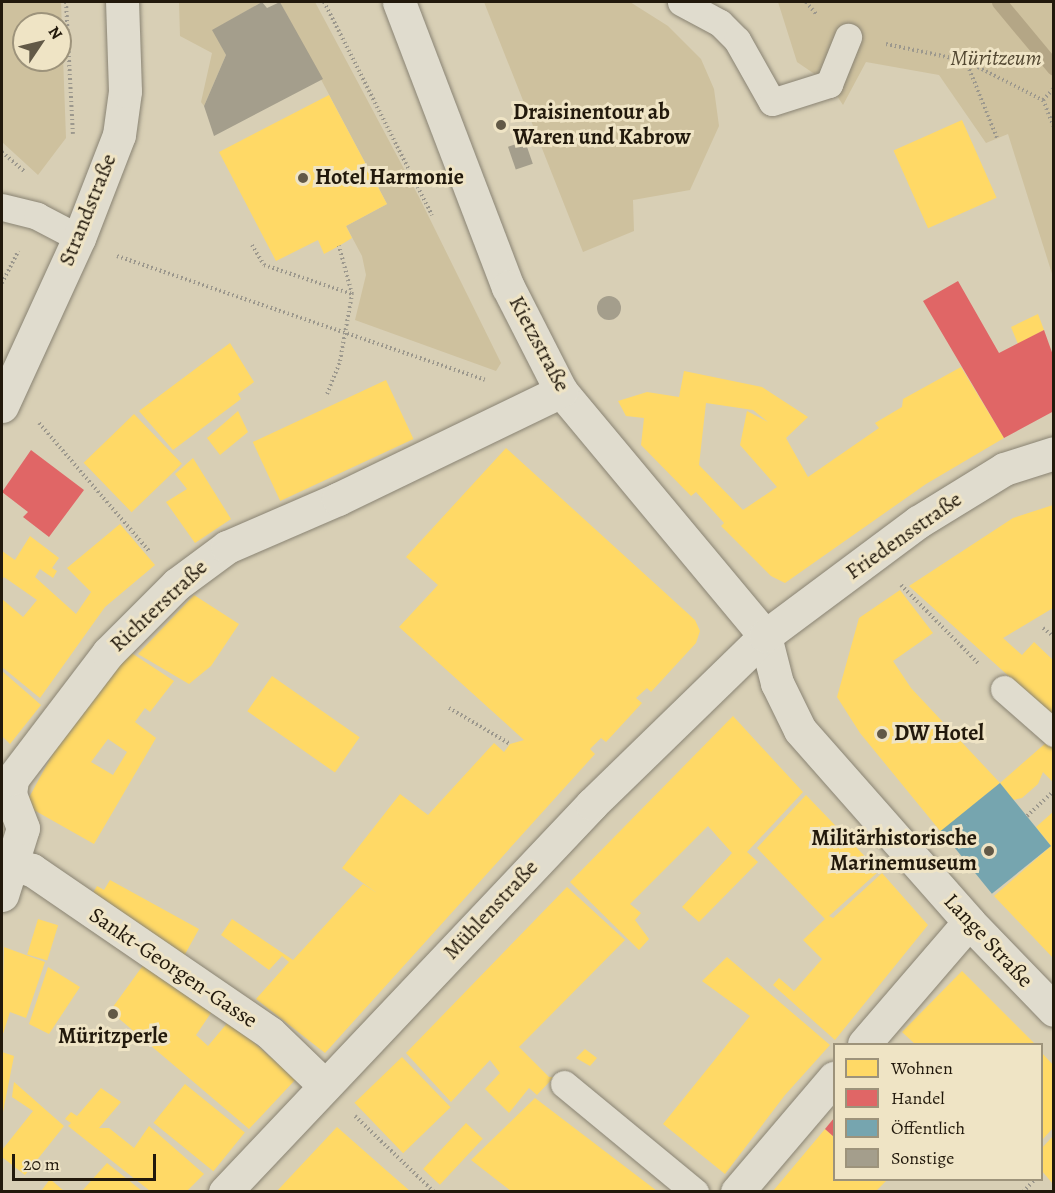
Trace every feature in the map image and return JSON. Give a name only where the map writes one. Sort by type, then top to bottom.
[{"type":"street","name":"Strandstraße","points":[[5,398],[79,237],[119,135],[125,91],[122,2]]},
{"type":"street","name":"Kietzstraße","points":[[399,2],[508,287],[561,390],[765,636]]},
{"type":"street","name":"Richterstraße","points":[[2,895],[23,828],[10,794],[12,779],[108,653],[177,584],[227,547],[338,499],[561,390]]},
{"type":"street","name":"Friedensstraße","points":[[765,636],[918,522],[1004,469],[1053,453]]},
{"type":"street","name":"Lange Straße","points":[[765,636],[777,683],[801,730],[969,922],[1053,1010]]},
{"type":"street","name":"Mühlenstraße","points":[[225,1191],[592,804],[765,636]]},
{"type":"street","name":"Sankt-Georgen-Gasse","points":[[12,864],[32,870],[117,935],[270,1033],[324,1086]]},
{"type":"street","points":[[865,1043],[969,922]]},
{"type":"street","points":[[737,1191],[833,1079]]},
{"type":"lane","points":[[681,2],[720,23],[737,40],[772,102],[829,84],[848,36]]},
{"type":"lane","points":[[2,207],[37,216],[79,237]]},
{"type":"lane","points":[[1004,689],[1053,733]]},
{"type":"lane","points":[[564,1084],[695,1191]]},
{"type":"path","points":[[66,2],[73,140]]},
{"type":"path","points":[[324,2],[438,226]]},
{"type":"path","points":[[997,138],[966,61],[1045,98],[1053,127]]},
{"type":"path","points":[[1045,98],[1053,88]]},
{"type":"path","points":[[79,237],[109,253],[346,331],[490,382],[528,406]]},
{"type":"path","points":[[252,245],[264,265],[352,294]]},
{"type":"path","points":[[327,394],[346,331],[352,294],[339,246]]},
{"type":"path","points":[[5,398],[177,584]]},
{"type":"path","points":[[875,555],[1004,689]]},
{"type":"path","points":[[1043,628],[1053,637]]},
{"type":"path","points":[[449,708],[510,744]]},
{"type":"path","points":[[1027,816],[1053,791]]},
{"type":"path","points":[[324,1086],[434,1191]]},
{"type":"green space","points":[[2,2],[61,2],[61,12],[12,12],[12,72],[64,72],[66,138],[38,175],[2,142]]},
{"type":"green space","points":[[179,2],[262,2],[213,30],[226,55],[204,106],[201,102],[212,53],[180,36]]},
{"type":"green space","points":[[280,2],[315,2],[419,197],[501,363],[496,371],[355,320],[366,275],[362,256],[346,226],[387,204]]},
{"type":"green space","points":[[484,2],[630,2],[668,26],[701,59],[714,89],[719,126],[690,190],[633,200],[634,231],[583,252]]},
{"type":"green space","name":"Müritzeum","points":[[778,2],[1053,2],[1053,277],[1008,134],[986,143],[939,75],[866,62],[843,105],[829,84],[797,62]]},
{"type":"building: Wohnen","name":"Hotel Harmonie","points":[[329,95],[387,204],[346,226],[352,238],[324,254],[318,240],[276,261],[219,152]]},
{"type":"building: Wohnen","points":[[962,120],[997,198],[928,228],[893,151]]},
{"type":"building: Wohnen","points":[[1038,314],[1044,330],[1018,344],[1011,327]]},
{"type":"building: Wohnen","points":[[230,343],[254,382],[238,394],[241,399],[173,450],[139,411]]},
{"type":"building: Wohnen","points":[[961,367],[1004,438],[926,484],[785,583],[771,576],[721,526],[724,523],[696,492],[691,496],[641,445],[644,418],[626,416],[618,401],[647,392],[679,397],[684,371],[762,387],[808,417],[786,438],[808,477],[879,428],[875,423],[902,407],[903,399]],"holes":[[[706,403],[753,410],[768,422],[747,411],[740,445],[777,487],[743,510],[699,465]]]},
{"type":"building: Wohnen","points":[[386,380],[413,439],[280,501],[253,442]]},
{"type":"building: Wohnen","points":[[238,411],[248,432],[220,455],[207,438]]},
{"type":"building: Wohnen","points":[[134,414],[182,464],[132,512],[84,463]]},
{"type":"building: Wohnen","points":[[506,448],[695,620],[700,631],[696,643],[651,692],[647,688],[636,698],[642,703],[606,742],[601,738],[590,749],[595,754],[325,1053],[256,999],[289,962],[282,956],[269,970],[221,935],[232,919],[293,960],[363,884],[377,893],[342,868],[400,794],[428,815],[494,743],[504,752],[510,744],[524,740],[399,627],[438,585],[406,557]]},
{"type":"building: Wohnen","points":[[193,458],[231,519],[195,543],[166,502],[187,489],[175,474]]},
{"type":"building: Wohnen","points":[[1053,505],[1053,608],[1003,638],[1022,655],[1034,642],[1053,660],[1053,716],[909,586],[1013,518]]},
{"type":"building: Wohnen","points":[[120,524],[155,565],[105,607],[40,698],[2,667],[2,599],[23,617],[37,600],[4,577],[2,580],[2,551],[15,560],[30,536],[59,558],[52,568],[57,571],[53,578],[40,569],[35,577],[76,614],[91,592],[67,568]]},
{"type":"building: Wohnen","points":[[900,590],[933,633],[893,661],[911,688],[1000,783],[941,832],[860,733],[837,697],[859,618]]},
{"type":"building: Wohnen","points":[[194,595],[239,624],[211,666],[189,684],[138,654]]},
{"type":"building: Wohnen","points":[[130,652],[174,681],[150,712],[145,708],[135,722],[156,738],[94,844],[25,805],[58,744]],"holes":[[[108,739],[127,752],[113,775],[91,762]]]},
{"type":"building: Wohnen","points":[[2,671],[41,705],[10,744],[2,736]]},
{"type":"building: Wohnen","points":[[272,676],[360,737],[335,773],[247,711]]},
{"type":"building: Wohnen","points":[[733,716],[803,792],[747,852],[758,862],[699,922],[682,907],[732,853],[708,826],[630,904],[641,913],[635,920],[649,939],[639,950],[570,882]]},
{"type":"building: Wohnen","points":[[1048,741],[1053,746],[1053,782],[1043,772],[1038,784],[1022,798],[1013,800],[1000,783]]},
{"type":"building: Wohnen","points":[[806,795],[879,871],[829,916],[833,918],[882,873],[928,925],[835,1040],[773,985],[779,978],[794,991],[822,959],[803,940],[825,919],[757,848]]},
{"type":"building: Wohnen","points":[[1053,812],[1053,958],[994,896],[1051,846],[1036,827]]},
{"type":"building: Wohnen","points":[[110,880],[199,929],[184,956],[88,901],[97,886],[104,890]]},
{"type":"building: Wohnen","points":[[567,887],[625,940],[519,1047],[549,1077],[554,1077],[537,1095],[529,1088],[509,1113],[485,1089],[500,1073],[490,1060],[451,1102],[406,1053]]},
{"type":"building: Wohnen","points":[[38,919],[58,925],[47,961],[27,954]]},
{"type":"building: Wohnen","points":[[4,947],[45,962],[26,1018],[10,1012],[2,1037]]},
{"type":"building: Wohnen","points":[[727,957],[830,1045],[785,1095],[725,1174],[663,1124],[750,1016],[702,981]]},
{"type":"building: Wohnen","points":[[144,964],[213,1010],[196,1035],[208,1046],[229,1021],[296,1079],[249,1129],[110,1011]]},
{"type":"building: Wohnen","points":[[48,967],[80,987],[49,1034],[29,1024]]},
{"type":"building: Wohnen","points":[[962,971],[1034,1043],[914,1043],[902,1032]]},
{"type":"building: Wohnen","points":[[585,1049],[597,1058],[590,1066],[576,1058]]},
{"type":"building: Wohnen","points":[[2,1052],[14,1056],[3,1112],[2,1112]]},
{"type":"building: Wohnen","points":[[1043,1054],[1053,1065],[1053,1128],[1043,1139]]},
{"type":"building: Wohnen","points":[[402,1057],[451,1107],[403,1153],[355,1103]]},
{"type":"building: Wohnen","points":[[14,1082],[64,1126],[25,1175],[2,1157],[2,1150],[33,1111],[12,1097]]},
{"type":"building: Wohnen","points":[[185,1084],[245,1132],[213,1171],[154,1123]]},
{"type":"building: Wohnen","points":[[101,1088],[121,1102],[99,1128],[109,1128],[134,1148],[149,1126],[204,1174],[187,1191],[150,1191],[68,1126],[71,1123],[65,1119],[71,1112],[77,1116]]},
{"type":"building: Wohnen","points":[[535,1098],[657,1191],[511,1191],[471,1160]]},
{"type":"building: Wohnen","points":[[466,1123],[483,1139],[440,1185],[423,1169]]},
{"type":"building: Wohnen","points":[[337,1127],[387,1171],[410,1191],[277,1191]]},
{"type":"building: Wohnen","points":[[825,1129],[833,1136],[833,1181],[886,1181],[876,1191],[773,1191]]},
{"type":"building: Wohnen","points":[[1053,1136],[1053,1184],[1043,1172],[1043,1147]]},
{"type":"building: Wohnen","points":[[107,1163],[142,1191],[82,1191]]},
{"type":"building: Wohnen","points":[[50,1179],[64,1191],[42,1190]]},
{"type":"building: Handel","points":[[958,281],[999,353],[1044,330],[1054,358],[1054,411],[1004,438],[923,301]]},
{"type":"building: Handel","points":[[31,450],[84,490],[49,537],[23,517],[28,512],[2,492]]},
{"type":"building: Handel","points":[[833,1119],[833,1136],[825,1129]]},
{"type":"building: Öffentlich","points":[[1000,783],[1051,846],[992,894],[941,831]]},
{"type":"building: Sonstige","points":[[262,2],[267,8],[280,2],[323,79],[214,136],[204,106],[226,55],[212,30]]},
{"type":"building: Sonstige","points":[[525,141],[533,164],[516,170],[508,147]]},
{"type":"building: Sonstige","points":[[609,296],[617,300],[621,308],[617,316],[609,320],[601,316],[597,308],[601,300]]},
{"type":"waterway","points":[[999,2],[1054,68]]},
{"type":"place","name":"Draisinentour ab Waren und Kabrow","points":[[501,125]]},
{"type":"place","name":"Hotel Harmonie","points":[[303,178]]},
{"type":"place","name":"DW Hotel","points":[[882,734]]},
{"type":"place","name":"Militärhistorische Marinemuseum","points":[[989,851]]},
{"type":"place","name":"Müritzperle","points":[[113,1014]]}]
